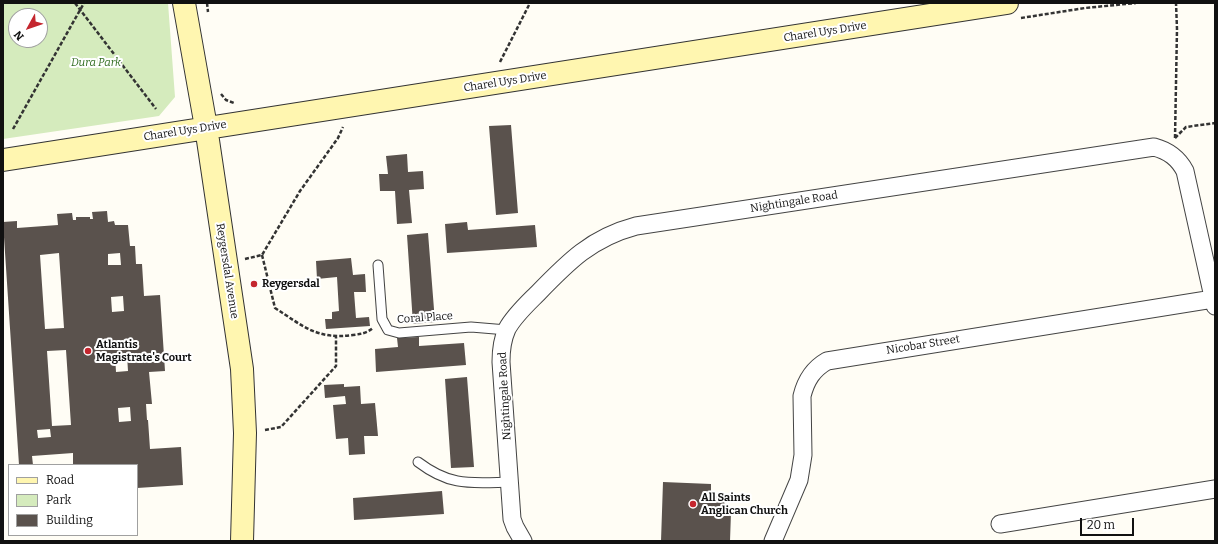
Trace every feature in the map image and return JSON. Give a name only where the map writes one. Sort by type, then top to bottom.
[{"type":"main road","name":"Reygersdal Avenue","points":[[184,3],[206,127],[225,263],[232,298],[242,369],[245,433],[242,541]]},
{"type":"main road","name":"Charel Uys Drive","points":[[3,160],[206,127],[344,107],[1007,3]]},
{"type":"street","name":"Nightingale Road","points":[[523,541],[512,520],[501,362],[502,346],[507,330],[522,309],[580,252],[608,235],[636,226],[1145,147],[1173,146],[1177,159],[1185,171],[1214,303]]},
{"type":"street","name":"Nicobar Street","points":[[773,541],[799,480],[803,455],[802,396],[804,386],[814,370],[827,361],[1214,303]]},
{"type":"street","points":[[1000,524],[1215,489]]},
{"type":"lane","name":"Coral Place","points":[[378,265],[382,319],[385,327],[393,333],[471,327],[507,330]]},
{"type":"lane","points":[[418,462],[430,471],[444,478],[461,483],[510,482]]},
{"type":"path","points":[[75,3],[156,109]]},
{"type":"path","points":[[13,129],[84,3]]},
{"type":"path","points":[[504,82],[499,60],[530,3]]},
{"type":"path","points":[[1173,146],[1177,29],[1176,3]]},
{"type":"path","points":[[344,107],[343,127],[338,138],[300,191],[262,255],[275,308],[313,333],[336,338],[368,332],[382,319]]},
{"type":"path","points":[[1173,146],[1186,127],[1215,123]]},
{"type":"path","points":[[225,263],[262,255]]},
{"type":"path","points":[[245,433],[281,427],[300,408],[319,383],[336,366],[336,338]]},
{"type":"green space","name":"Dura Park","points":[[3,3],[168,3],[175,97],[159,116],[3,139]]},
{"type":"building","points":[[511,125],[518,213],[496,215],[489,126]]},
{"type":"building","points":[[407,154],[408,172],[423,171],[424,189],[409,190],[412,223],[397,224],[395,191],[380,191],[379,174],[388,174],[386,156]]},
{"type":"building","points":[[107,211],[108,222],[114,221],[115,225],[128,225],[130,246],[135,246],[136,264],[142,264],[144,296],[160,295],[165,371],[149,372],[152,404],[146,404],[150,449],[181,447],[183,485],[138,488],[138,464],[73,464],[73,453],[32,456],[33,464],[19,464],[3,222],[17,221],[17,228],[58,225],[57,214],[72,213],[73,220],[76,220],[76,217],[90,217],[90,219],[93,219],[92,212]],"holes":[[[59,253],[64,328],[45,329],[40,255]],[[120,253],[121,265],[108,265],[108,254]],[[123,296],[124,311],[112,312],[111,297]],[[66,350],[71,425],[52,426],[47,351]],[[115,355],[127,355],[128,371],[116,372]],[[130,407],[131,421],[119,422],[118,408]],[[50,429],[51,437],[38,438],[37,430]]]},
{"type":"building","points":[[467,222],[468,230],[535,225],[537,247],[447,253],[445,224]]},
{"type":"building","points":[[428,233],[435,322],[413,324],[407,235]]},
{"type":"building","points":[[351,258],[353,275],[365,274],[366,292],[354,292],[356,318],[369,317],[370,326],[326,329],[325,319],[332,319],[332,312],[339,311],[337,277],[317,279],[316,261]]},
{"type":"building","points":[[419,337],[419,346],[464,343],[466,365],[376,372],[375,349],[398,347],[397,338]]},
{"type":"building","points":[[467,377],[474,467],[451,468],[445,379]]},
{"type":"building","points":[[344,384],[344,387],[360,386],[361,404],[375,403],[378,436],[364,436],[365,454],[349,455],[348,438],[336,439],[333,405],[346,404],[345,396],[325,398],[324,385]]},
{"type":"building","name":"All Saints Anglican Church","points":[[663,482],[711,484],[711,495],[725,496],[724,512],[731,512],[730,541],[661,541]]},
{"type":"building","points":[[442,491],[444,514],[354,520],[353,498]]},
{"type":"place","name":"Reygersdal","points":[[254,284]]},
{"type":"place","name":"Atlantis Magistrate's Court","points":[[88,351]]},
{"type":"place","name":"All Saints Anglican Church","points":[[693,504]]}]
